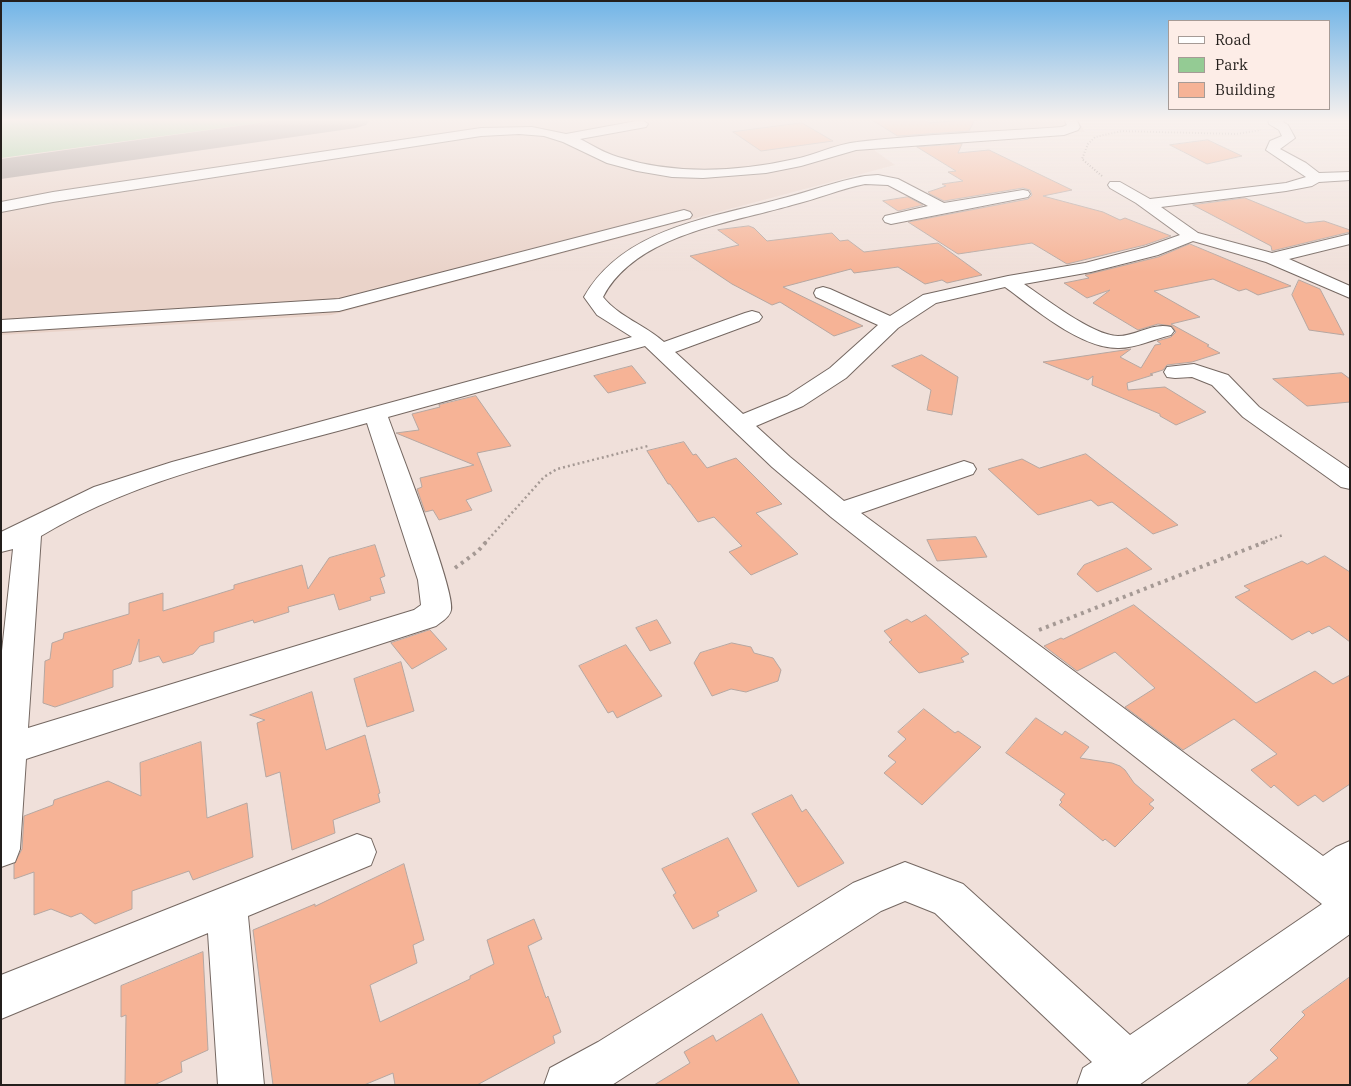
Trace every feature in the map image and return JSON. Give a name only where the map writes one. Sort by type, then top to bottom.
[{"type":"street","points":[[1,206],[231,170]]},
{"type":"street","points":[[660,170],[712,174],[752,170]]},
{"type":"street","points":[[1,326],[338,305],[849,170]]},
{"type":"street","points":[[1306,170],[1316,178]]},
{"type":"street","points":[[1148,204],[1286,188],[1307,183],[1316,178],[1350,176]]},
{"type":"street","points":[[566,1085],[614,1058],[867,897],[905,881],[950,898],[1114,1074],[1343,888],[1008,642],[840,511],[782,462],[655,344],[604,311],[593,297],[600,283],[621,264],[646,246],[676,231],[711,220],[787,202],[850,183],[888,180],[942,208]]},
{"type":"street","points":[[1115,185],[1125,189],[1148,204],[1192,236],[1272,258],[1350,293]]},
{"type":"street","points":[[891,219],[1023,194]]},
{"type":"street","points":[[742,423],[794,401],[838,373],[891,324],[930,299],[1008,281],[1084,268],[1143,254],[1192,236]]},
{"type":"street","points":[[1272,258],[1350,239]]},
{"type":"street","points":[[1008,281],[1052,312],[1103,340],[1118,342],[1164,331]]},
{"type":"street","points":[[824,293],[891,324]]},
{"type":"street","points":[[1,849],[10,749],[14,537],[103,493],[181,467],[375,413],[655,344],[752,317]]},
{"type":"street","points":[[1175,372],[1194,370],[1220,380],[1251,412],[1350,482]]},
{"type":"street","points":[[10,749],[425,618],[437,609],[432,580],[375,413]]},
{"type":"street","points":[[840,511],[964,469]]},
{"type":"street","points":[[1,997],[356,852]]},
{"type":"street","points":[[227,905],[241,1085]]},
{"type":"path","points":[[1094,170],[1115,185]]},
{"type":"path","points":[[432,580],[460,565],[478,551],[544,477],[557,470],[648,446]]},
{"type":"path","points":[[1008,642],[1282,535]]},
{"type":"shaded area","points":[[1,170],[877,170],[331,315],[1,335]]},
{"type":"building","points":[[954,170],[1030,170],[1072,190],[1043,196],[1103,212],[1120,220],[1125,218],[1171,236],[1145,245],[1067,264],[1032,243],[958,254],[908,222],[1028,199],[1032,195],[1030,190],[1023,188],[944,201],[928,192],[946,186],[942,184],[963,181],[948,172],[956,171]]},
{"type":"building","points":[[908,197],[923,205],[898,211],[883,201]]},
{"type":"building","points":[[1245,198],[1306,223],[1324,221],[1350,230],[1350,232],[1272,251],[1271,246],[1193,205]]},
{"type":"building","points":[[749,226],[754,228],[767,241],[832,233],[840,241],[848,240],[864,252],[938,243],[982,275],[947,283],[942,280],[925,284],[898,267],[854,273],[851,269],[783,287],[863,326],[834,336],[780,302],[772,305],[732,284],[690,256],[739,245],[718,230]]},
{"type":"building","points":[[1190,244],[1291,286],[1258,295],[1246,289],[1239,291],[1213,279],[1154,291],[1200,317],[1171,324],[1220,353],[1192,362],[1167,365],[1163,370],[1150,374],[1153,375],[1127,383],[1128,390],[1165,387],[1206,412],[1176,425],[1160,416],[1160,414],[1092,385],[1093,376],[1088,380],[1043,362],[1131,349],[1120,357],[1141,368],[1155,345],[1161,344],[1157,341],[1171,337],[1176,332],[1172,326],[1158,324],[1138,330],[1093,303],[1110,290],[1087,298],[1064,283],[1089,278],[1085,275],[1158,257]]},
{"type":"building","points":[[1299,280],[1320,289],[1344,335],[1309,330],[1292,295]]},
{"type":"building","points":[[922,355],[958,377],[952,415],[927,410],[931,390],[892,366]]},
{"type":"building","points":[[632,366],[646,383],[608,393],[594,376]]},
{"type":"building","points":[[1342,373],[1350,379],[1350,402],[1307,406],[1273,379]]},
{"type":"building","points":[[476,396],[511,446],[477,453],[492,491],[466,500],[472,510],[439,520],[433,510],[425,512],[417,489],[422,487],[420,478],[474,465],[396,433],[419,430],[412,414]]},
{"type":"building","points":[[684,442],[693,455],[696,454],[707,468],[736,458],[782,504],[756,513],[798,554],[751,575],[729,552],[742,546],[714,517],[698,522],[670,484],[668,484],[647,451]]},
{"type":"building","points":[[1086,454],[1178,525],[1153,534],[1112,502],[1098,506],[1091,500],[1038,515],[988,469],[1022,459],[1039,468]]},
{"type":"building","points":[[976,537],[987,557],[937,561],[927,540]]},
{"type":"building","points":[[375,545],[385,576],[380,578],[385,593],[370,597],[371,600],[339,610],[334,594],[288,607],[289,612],[254,623],[253,620],[214,632],[214,642],[200,646],[193,654],[163,663],[159,656],[139,662],[139,639],[131,664],[113,670],[113,687],[55,707],[43,703],[45,661],[50,659],[52,643],[63,639],[64,633],[129,614],[129,603],[163,593],[163,611],[234,589],[234,585],[302,565],[308,589],[329,558]]},
{"type":"building","points":[[1127,548],[1152,569],[1097,592],[1077,574],[1084,565]]},
{"type":"building","points":[[1325,556],[1350,572],[1350,642],[1329,626],[1312,634],[1309,631],[1292,640],[1235,597],[1250,590],[1244,586],[1302,561],[1307,564]]},
{"type":"building","points":[[1134,605],[1256,703],[1315,671],[1333,684],[1350,675],[1350,784],[1323,802],[1315,795],[1298,806],[1274,785],[1271,788],[1251,770],[1277,754],[1234,719],[1183,750],[1125,707],[1155,688],[1115,652],[1077,671],[1044,646],[1061,638],[1063,639]]},
{"type":"building","points":[[926,615],[969,654],[961,658],[964,662],[919,673],[889,642],[892,640],[884,631],[907,619],[911,622]]},
{"type":"building","points":[[657,620],[671,643],[650,651],[636,628]]},
{"type":"building","points":[[430,630],[447,649],[412,669],[391,643]]},
{"type":"building","points":[[732,643],[751,647],[754,653],[773,658],[781,670],[778,681],[746,692],[731,689],[712,696],[694,663],[700,653]]},
{"type":"building","points":[[626,645],[662,696],[617,718],[613,711],[608,713],[579,666]]},
{"type":"building","points":[[401,662],[414,711],[367,727],[354,679]]},
{"type":"building","points":[[312,692],[326,750],[365,735],[380,793],[378,794],[380,802],[333,820],[335,833],[292,850],[280,772],[266,777],[257,723],[265,720],[250,715]]},
{"type":"building","points":[[924,709],[955,733],[958,731],[981,747],[922,805],[884,773],[896,762],[888,756],[906,739],[898,732]]},
{"type":"building","points":[[1036,718],[1062,735],[1065,731],[1089,747],[1080,758],[1120,766],[1134,783],[1154,800],[1149,804],[1154,808],[1115,847],[1105,839],[1103,841],[1059,805],[1062,802],[1060,800],[1065,794],[1006,753]]},
{"type":"building","points":[[201,742],[207,818],[247,803],[253,857],[193,880],[189,871],[132,891],[132,909],[95,924],[81,913],[71,917],[51,909],[34,915],[34,872],[14,879],[14,864],[22,849],[24,816],[53,805],[54,800],[108,781],[141,796],[140,763]]},
{"type":"building","points":[[792,795],[802,812],[806,809],[844,863],[798,887],[752,814]]},
{"type":"building","points":[[728,838],[757,891],[717,912],[719,916],[693,929],[673,895],[676,893],[662,869]]},
{"type":"building","points":[[404,864],[424,940],[413,945],[417,963],[370,985],[380,1022],[470,979],[470,976],[494,964],[487,940],[534,919],[542,939],[528,946],[546,998],[548,996],[561,1032],[553,1036],[555,1043],[477,1085],[395,1085],[393,1073],[364,1085],[273,1085],[253,930],[315,904],[315,906]]},
{"type":"building","points":[[203,952],[208,1050],[181,1062],[182,1072],[154,1085],[125,1085],[126,1015],[121,1017],[121,986]]},
{"type":"building","points":[[1350,977],[1350,1085],[1246,1085],[1278,1058],[1270,1050],[1305,1015],[1302,1012]]},
{"type":"building","points":[[762,1014],[800,1085],[654,1085],[690,1063],[684,1052],[713,1035],[716,1041]]}]
